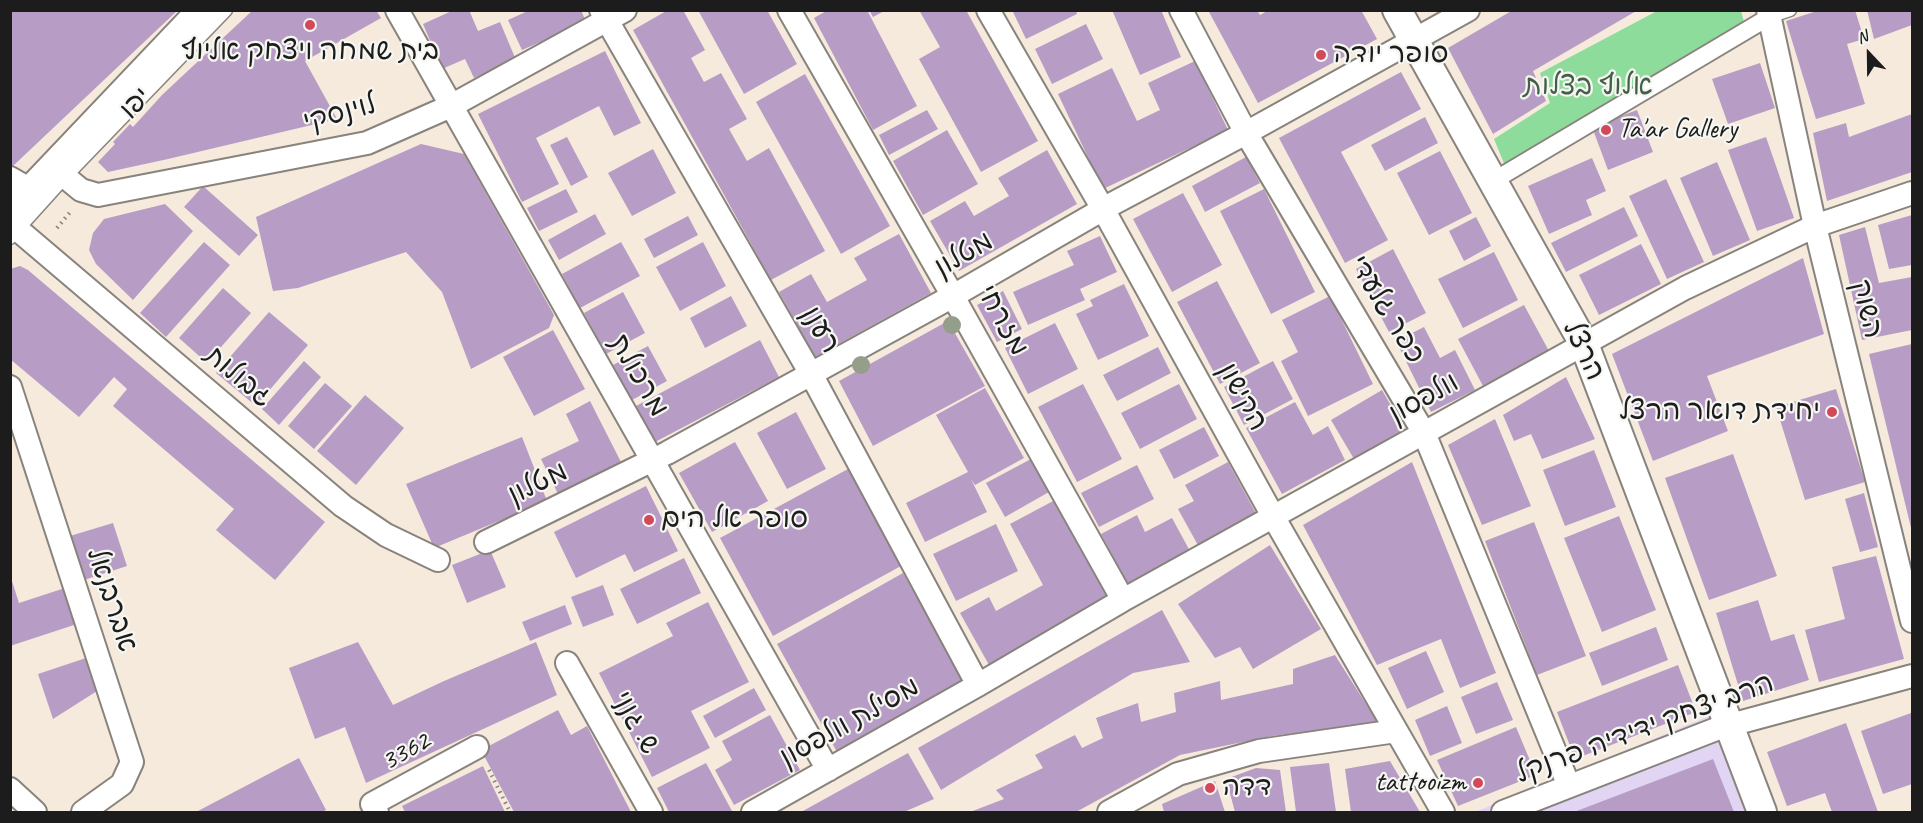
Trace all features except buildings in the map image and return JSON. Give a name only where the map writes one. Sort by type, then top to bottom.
[{"type":"street","name":"יפו","points":[[12,226],[29,189],[59,172],[202,10]]},
{"type":"street","name":"מרכולת","points":[[397,10],[828,770]]},
{"type":"street","name":"מזרחי","points":[[789,10],[953,296],[1123,600]]},
{"type":"street","name":"הקישון","points":[[988,10],[1103,209],[1274,518],[1443,813]]},
{"type":"street","name":"כפר גלעדי","points":[[1180,10],[1246,133],[1424,433],[1569,786]]},
{"type":"street","name":"הרצל","points":[[1398,10],[1584,345],[1762,813]]},
{"type":"street","name":"מטלון","points":[[486,542],[652,461],[953,296],[1103,209],[1468,10]]},
{"type":"street","points":[[1493,182],[1776,13]]},
{"type":"street","name":"השוק","points":[[1776,13],[1815,226],[1912,621]]},
{"type":"street","name":"לוינסקי","points":[[87,192],[98,195],[367,143],[451,106],[611,14]]},
{"type":"street","name":"רענן","points":[[611,14],[811,374],[978,685]]},
{"type":"street","points":[[59,172],[81,190],[87,192]]},
{"type":"street","name":"וולפסון","points":[[978,685],[1123,600],[1685,288],[1815,226],[1912,193]]},
{"type":"street","name":"גבולות","points":[[12,226],[343,506],[386,535],[438,560]]},
{"type":"street","name":"אברבנאל","points":[[10,387],[132,762],[122,784],[83,813]]},
{"type":"street","name":"ש. גנני","points":[[567,663],[651,813]]},
{"type":"street","name":"הרב יצחק ידידיה פרנקל","points":[[1503,813],[1730,725],[1912,676]]},
{"type":"street","name":"מסילת וולפסון","points":[[753,813],[978,685]]},
{"type":"street","points":[[1109,813],[1178,774],[1259,751],[1396,731]]},
{"type":"street","name":"3362","points":[[377,813],[372,804],[477,747]]},
{"type":"street","points":[[10,789],[35,813]]},
{"type":"lane","name":"יפו","points":[[59,172],[226,11]]},
{"type":"path","points":[[40,248],[87,192]]},
{"type":"path","points":[[477,747],[510,813]]},
{"type":"shaded area","points":[[1734,706],[1777,812],[1475,812]]},
{"type":"green space","name":"אלוף בצלות","points":[[1657,11],[1741,11],[1748,37],[1510,178],[1494,139],[1550,103],[1540,73]]},
{"type":"place","name":"בית שמחה ויצחק אליוף","points":[[310,25]]},
{"type":"place","name":"סופר יודה","points":[[1321,55]]},
{"type":"place","name":"Ta'ar Gallery","points":[[1606,130]]},
{"type":"place","name":"יחידת דואר הרצל","points":[[1832,412]]},
{"type":"place","name":"סופר אל הים","points":[[649,520]]},
{"type":"place","name":"tattooizm","points":[[1478,783]]},
{"type":"place","name":"דדה","points":[[1210,788]]}]
